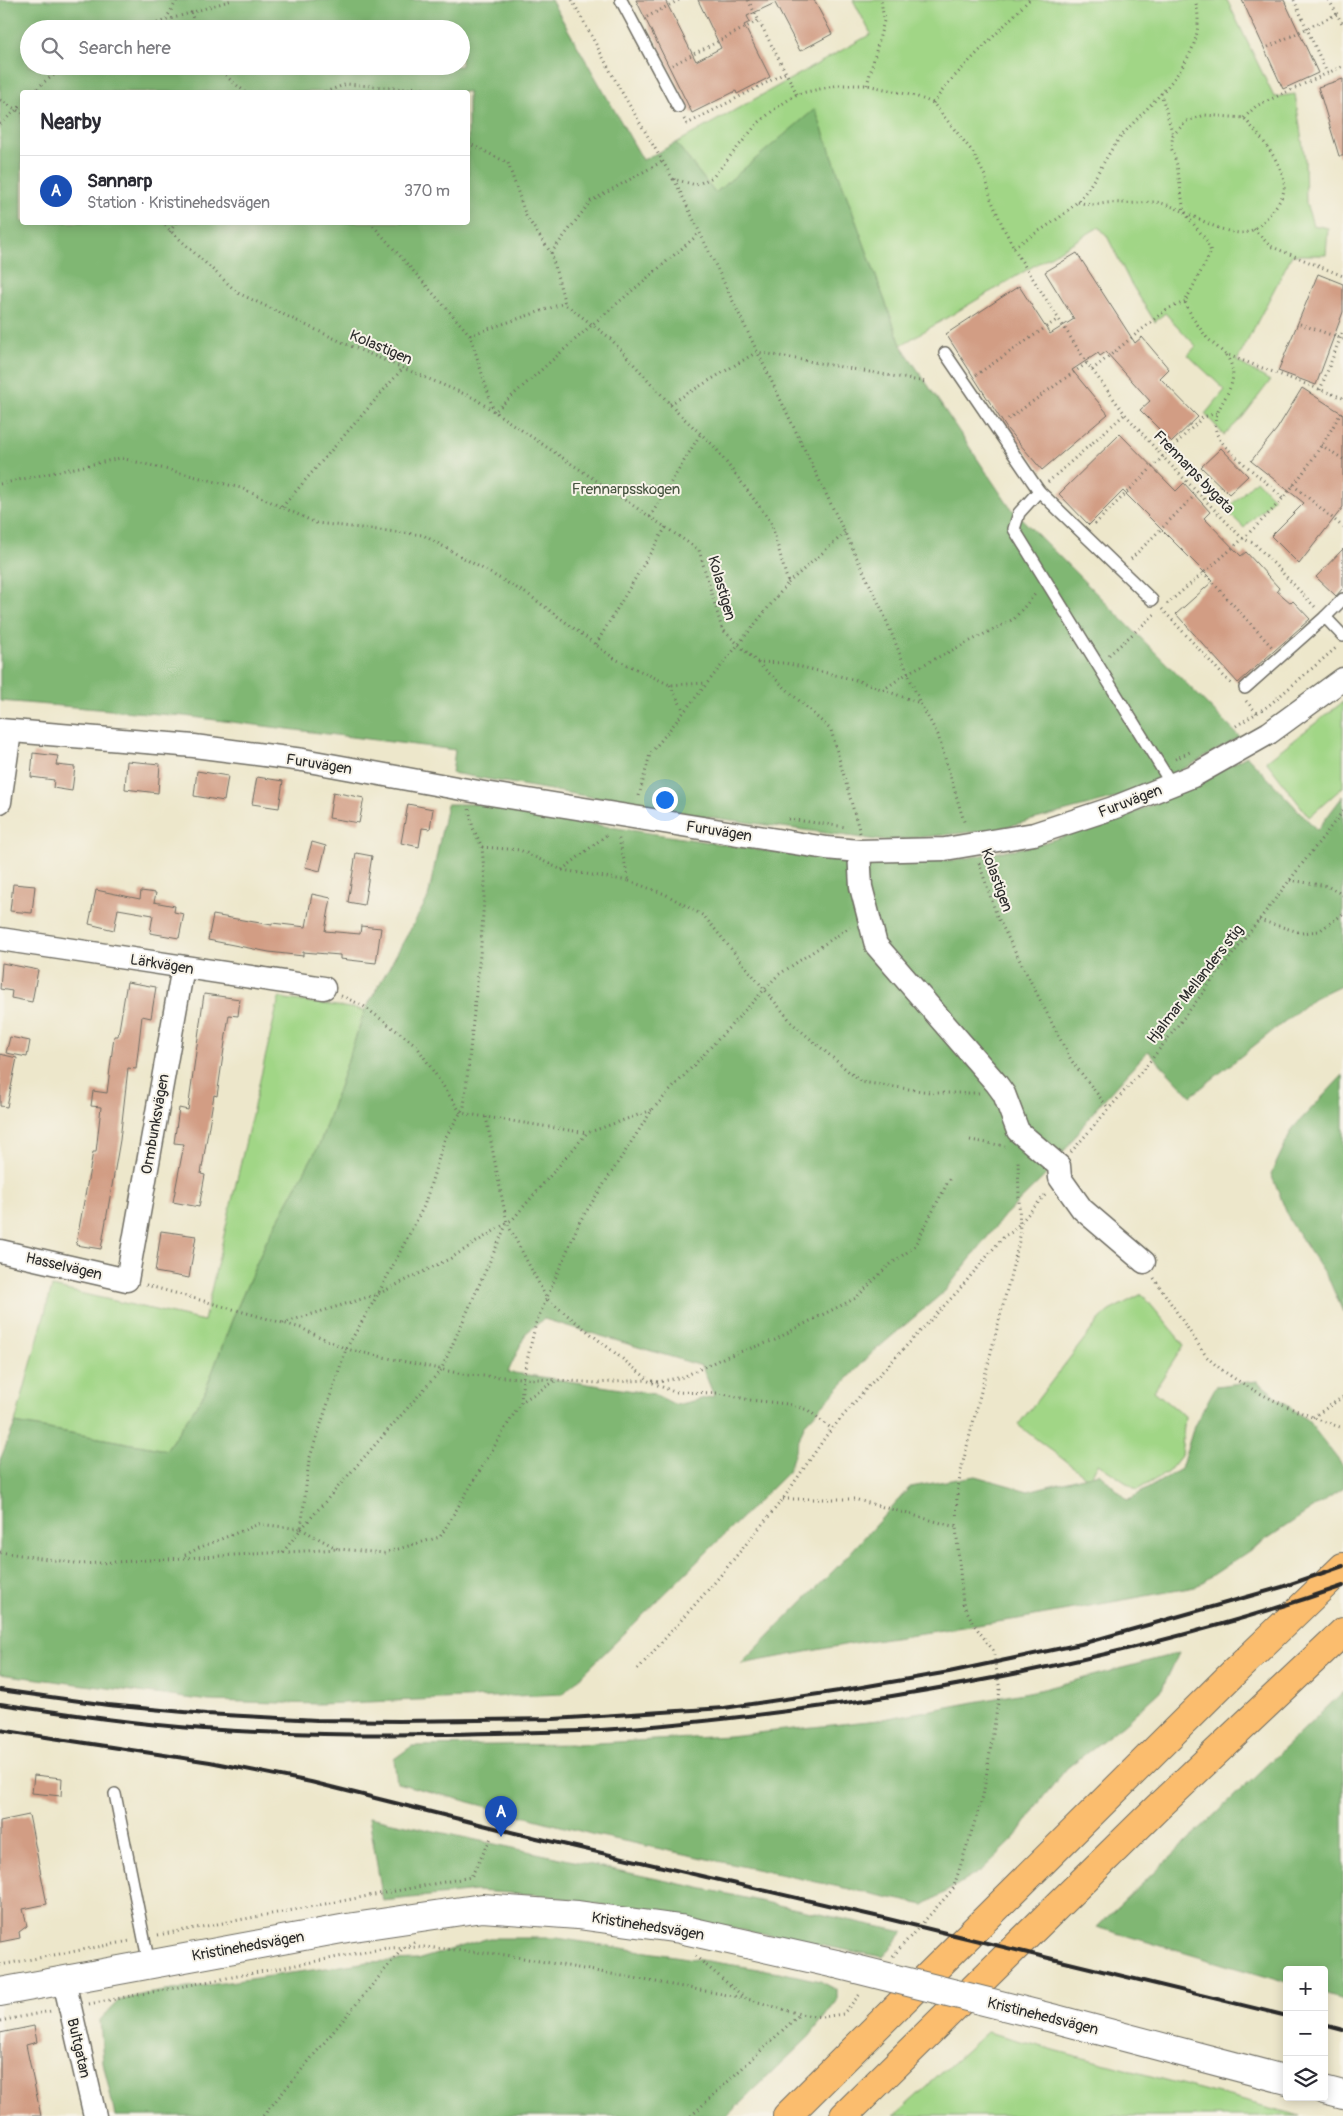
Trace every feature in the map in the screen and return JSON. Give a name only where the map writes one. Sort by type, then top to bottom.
[{"type":"highway","points":[[788,2116],[1343,1566]]},
{"type":"highway","points":[[844,2116],[1157,1808],[1343,1632]]},
{"type":"street","name":"Furuvägen","points":[[5,731],[194,746],[303,760],[474,791],[826,848],[859,851],[945,849],[965,833],[1034,834],[1113,808],[1166,775],[1193,776],[1268,734],[1342,680]]},
{"type":"street","points":[[0,802],[5,731]]},
{"type":"street","points":[[859,851],[860,887],[876,945],[1004,1094],[1018,1140],[1059,1172],[1072,1197],[1088,1215],[1144,1262]]},
{"type":"street","name":"Lärkvägen","points":[[0,939],[324,988]]},
{"type":"street","name":"Ormbunksvägen","points":[[127,1280],[182,967]]},
{"type":"street","name":"Hasselvägen","points":[[0,1251],[127,1280]]},
{"type":"street","name":"Kristinehedsvägen","points":[[0,1992],[64,1980],[146,1951],[346,1928],[482,1908],[578,1915],[680,1929],[836,1964],[1056,2019],[1283,2079]]},
{"type":"street","name":"Bultgatan","points":[[64,1980],[94,2116]]},
{"type":"street","points":[[1328,2091],[1343,2095]]},
{"type":"lane","points":[[621,0],[678,107]]},
{"type":"lane","points":[[945,353],[1039,491],[1152,600]]},
{"type":"lane","points":[[1039,491],[1020,514],[1014,529],[1166,775]]},
{"type":"lane","points":[[1245,694],[1281,657],[1325,618],[1343,599]]},
{"type":"lane","points":[[1325,618],[1343,636]]},
{"type":"lane","points":[[115,1794],[146,1951]]},
{"type":"path","points":[[166,20],[177,0]]},
{"type":"path","points":[[166,20],[232,0]]},
{"type":"path","name":"Kolastigen","points":[[572,0],[620,88],[674,179],[882,610],[909,672],[920,703],[938,735],[965,833],[1001,925],[1071,1060],[1109,1110]]},
{"type":"path","points":[[634,24],[679,0]]},
{"type":"path","points":[[748,0],[797,94]]},
{"type":"path","points":[[867,85],[884,20],[881,0]]},
{"type":"path","points":[[674,179],[696,185],[713,178],[757,124],[797,94],[838,85],[867,85],[915,96],[933,103],[949,82],[1028,0]]},
{"type":"path","points":[[1014,247],[1065,213],[1078,202],[1117,143],[1174,78],[1194,43],[1198,23],[1194,0]]},
{"type":"path","points":[[1294,0],[1327,73]]},
{"type":"path","points":[[1329,0],[1337,14],[1341,17],[1343,25]]},
{"type":"path","points":[[191,12],[193,20]]},
{"type":"path","points":[[1268,47],[1337,14]]},
{"type":"path","points":[[659,71],[758,21]]},
{"type":"path","points":[[1244,118],[1256,106],[1343,66]]},
{"type":"path","points":[[687,124],[785,73]]},
{"type":"path","points":[[36,90],[54,75]]},
{"type":"path","points":[[225,75],[243,90]]},
{"type":"path","points":[[330,90],[347,84],[407,89],[420,86],[424,90]]},
{"type":"path","points":[[1092,370],[1167,310],[1185,302],[1210,252],[1208,241],[1184,212],[1177,165],[1171,147],[1173,136],[1161,93]]},
{"type":"path","points":[[0,100],[18,110]]},
{"type":"path","name":"Frennarps bygata","points":[[933,103],[972,151],[985,176],[994,206],[1014,247],[1037,287],[1087,363],[1125,414],[1163,458],[1242,538],[1255,544],[1325,618]]},
{"type":"path","points":[[0,124],[20,108]]},
{"type":"path","points":[[1078,202],[1092,206],[1108,203],[1160,202],[1209,225],[1242,234],[1254,229],[1265,220],[1276,206],[1284,191],[1284,182],[1273,156],[1244,118],[1205,115],[1187,121],[1173,136]]},
{"type":"path","points":[[470,144],[508,163],[526,216],[551,253],[564,303],[610,338],[670,404],[714,446],[771,522],[788,583]]},
{"type":"path","points":[[551,253],[591,201],[663,161]]},
{"type":"path","name":"Kolastigen","points":[[164,225],[238,293],[346,344],[474,398],[700,550],[722,629],[831,730],[860,829],[859,851]]},
{"type":"path","points":[[170,232],[174,225]]},
{"type":"path","points":[[373,225],[470,335],[494,412],[700,233]]},
{"type":"path","points":[[1254,229],[1270,246],[1343,276]]},
{"type":"path","points":[[1185,302],[1192,317],[1207,338],[1226,354],[1231,362],[1232,384],[1217,413],[1215,422],[1217,434],[1226,446],[1283,499]]},
{"type":"path","points":[[470,335],[564,303]]},
{"type":"path","points":[[965,382],[1058,319]]},
{"type":"path","points":[[1300,324],[1342,339]]},
{"type":"path","points":[[1320,390],[1342,339],[1343,331]]},
{"type":"path","points":[[670,404],[757,352],[926,382]]},
{"type":"path","points":[[1226,354],[1343,398]]},
{"type":"path","points":[[996,427],[1087,363]]},
{"type":"path","points":[[282,507],[403,368]]},
{"type":"path","points":[[1099,664],[1242,538],[1283,499],[1321,445],[1343,409]]},
{"type":"path","points":[[1084,535],[1203,417],[1217,413]]},
{"type":"path","points":[[1039,491],[1125,414]]},
{"type":"path","points":[[650,517],[701,434]]},
{"type":"path","points":[[1321,445],[1343,460]]},
{"type":"path","points":[[0,484],[121,458],[241,488],[316,523],[423,535],[529,595],[615,659],[670,685],[706,683]]},
{"type":"path","points":[[1293,485],[1343,527]]},
{"type":"path","points":[[1119,570],[1198,492]]},
{"type":"path","points":[[596,644],[666,527]]},
{"type":"path","points":[[639,796],[650,754],[788,583],[845,533]]},
{"type":"path","points":[[1203,572],[1281,657]]},
{"type":"path","points":[[883,690],[909,672],[1014,619],[1047,582]]},
{"type":"path","points":[[1152,600],[1162,608],[1233,687]]},
{"type":"path","points":[[1233,728],[1268,706],[1343,642]]},
{"type":"path","points":[[757,662],[784,663],[856,680],[920,703]]},
{"type":"path","points":[[670,685],[684,711]]},
{"type":"path","points":[[1245,694],[1257,713]]},
{"type":"path","points":[[1166,775],[1193,750]]},
{"type":"path","points":[[301,1529],[309,1460],[346,1348],[378,1294],[424,1206],[445,1138],[464,1107],[481,945],[485,882],[482,847],[473,828],[468,807]]},
{"type":"path","name":"Hjalmar Mellanders stig","points":[[638,1669],[715,1582],[783,1499],[832,1429],[865,1390],[958,1291],[1004,1236],[1012,1232],[1019,1224],[1148,1064],[1343,811]]},
{"type":"path","points":[[562,870],[616,827],[629,881]]},
{"type":"path","points":[[482,847],[520,850],[562,870],[629,881],[665,894],[704,916],[793,1024],[861,1082],[936,1093],[1004,1094]]},
{"type":"path","points":[[1290,880],[1327,886],[1343,895]]},
{"type":"path","points":[[1259,920],[1302,933],[1319,931],[1343,914]]},
{"type":"path","points":[[0,1552],[81,1564],[339,1549],[384,1552],[440,1537],[521,1402],[524,1377],[536,1323],[580,1221],[652,1110],[778,975],[867,915]]},
{"type":"path","points":[[324,988],[362,1005],[416,1045],[461,1112],[587,1134]]},
{"type":"path","points":[[282,1323],[378,1294],[451,1258],[513,1219],[587,1134],[652,1110]]},
{"type":"path","points":[[486,1117],[507,1223],[546,1299],[648,1380],[674,1392],[718,1393],[750,1400],[788,1404],[808,1410],[832,1429]]},
{"type":"path","points":[[888,1962],[953,1889],[983,1796],[1000,1690],[993,1650],[975,1626],[963,1604],[956,1527],[957,1494],[962,1466],[1020,1236],[1018,1140],[970,1140]]},
{"type":"path","points":[[127,1280],[301,1328],[346,1348],[467,1375],[524,1377],[597,1383],[648,1380],[658,1382],[683,1377],[725,1357],[775,1340],[794,1328],[856,1298],[888,1266],[914,1247],[951,1176]]},
{"type":"path","points":[[283,1552],[441,1370],[507,1223]]},
{"type":"path","points":[[1144,1262],[1206,1356],[1215,1366],[1229,1377],[1290,1407],[1343,1428]]},
{"type":"path","points":[[521,1402],[557,1380]]},
{"type":"path","points":[[1312,1417],[1343,1397]]},
{"type":"path","points":[[783,1499],[854,1499],[956,1527]]},
{"type":"path","points":[[182,1557],[201,1547],[259,1524],[301,1529],[339,1549]]},
{"type":"path","points":[[0,1965],[146,1951],[471,1877],[491,1838]]},
{"type":"path","points":[[0,2022],[386,1948],[426,1947],[506,1955],[744,1998],[800,2014],[822,2017],[843,2014],[863,1992]]},
{"type":"path","points":[[263,2116],[374,1986],[403,1948]]},
{"type":"path","points":[[692,1954],[744,1998]]},
{"type":"path","points":[[691,2116],[800,2014]]},
{"type":"green space","name":"Frennarpsskogen","points":[[0,0],[551,0],[643,160],[676,143],[715,193],[815,109],[901,345],[1009,506],[1240,737],[1187,767],[1116,798],[994,830],[884,841],[701,816],[452,773],[455,750],[184,716],[0,701]]},
{"type":"green space","points":[[853,0],[1227,0],[1274,97],[1295,94],[1305,160],[1306,203],[1313,225],[1328,228],[1326,255],[1292,255],[1237,361],[1270,381],[1242,418],[1224,435],[1205,414],[1225,390],[1188,355],[1196,346],[1165,313],[1155,322],[1130,282],[1107,236],[1099,227],[901,345],[815,110],[715,193],[676,143],[871,34]]},
{"type":"green space","points":[[1256,480],[1274,498],[1244,528],[1226,510]]},
{"type":"green space","points":[[1343,702],[1343,787],[1309,817],[1266,761]]},
{"type":"green space","points":[[1247,756],[1317,830],[1343,796],[1343,984],[1314,998],[1191,1096],[1148,1051],[1097,1107],[1047,1174],[1004,1216],[945,1291],[872,1353],[804,1425],[788,1472],[563,1694],[319,1704],[209,1701],[0,1674],[0,1460],[15,1423],[166,1450],[204,1394],[234,1315],[266,1242],[320,1143],[365,1010],[428,898],[447,804],[479,804],[604,826],[786,854],[867,862],[955,860],[1032,846],[1115,821],[1180,792]],"holes":[[[544,1319],[702,1366],[714,1396],[676,1405],[654,1394],[508,1372],[526,1333]]]},
{"type":"green space","points":[[279,998],[365,1010],[320,1143],[266,1242],[234,1315],[204,1394],[166,1450],[15,1423],[52,1287],[204,1321]]},
{"type":"green space","points":[[1343,1075],[1343,1312],[1330,1282],[1290,1221],[1271,1174],[1293,1128]]},
{"type":"green space","points":[[1142,1294],[1184,1345],[1154,1391],[1185,1416],[1181,1456],[1168,1472],[1137,1490],[1098,1464],[1089,1479],[1018,1425],[1099,1320],[1109,1311]]},
{"type":"green space","points":[[1257,1381],[1308,1421],[1343,1466],[1343,1488],[1195,1587],[1018,1619],[860,1642],[741,1664],[840,1564],[910,1487],[975,1476],[1028,1491],[1099,1473],[1128,1500],[1181,1469],[1194,1426],[1216,1386]]},
{"type":"green space","points":[[1179,1653],[1162,1689],[1124,1724],[1067,1768],[1040,1801],[1016,1837],[982,1870],[924,1905],[591,1834],[397,1783],[394,1759],[412,1746],[579,1744],[729,1736],[878,1720],[1039,1690]]},
{"type":"green space","points":[[1343,1692],[1343,2000],[1328,1995],[1328,1966],[1283,1966],[1283,1982],[1097,1927]]},
{"type":"green space","points":[[369,1817],[904,1932],[883,1957],[640,1911],[542,1895],[476,1891],[383,1901]]},
{"type":"green space","points":[[489,1938],[557,1938],[779,1972],[820,1981],[837,1990],[837,2001],[809,2037],[727,2116],[115,2116],[103,2062],[100,2020],[118,2001],[145,1994],[368,1962],[417,1960]]},
{"type":"green space","points":[[987,2032],[1300,2116],[894,2116]]},
{"type":"building","points":[[636,0],[665,0],[696,61],[721,48],[698,0],[814,0],[832,34],[800,51],[775,3],[747,16],[750,22],[744,25],[770,77],[737,94],[736,91],[692,113]]},
{"type":"building","points":[[1242,0],[1284,0],[1318,73],[1283,89]]},
{"type":"building","points":[[1343,79],[1343,156],[1339,156],[1318,87]]},
{"type":"building","points":[[1077,253],[1135,343],[1142,337],[1169,369],[1160,378],[1198,417],[1172,442],[1140,410],[1150,401],[1106,352],[1100,356],[1098,353],[1072,370],[1108,414],[1042,470],[1007,429],[946,334],[1019,286],[1050,334],[1074,319],[1045,272]]},
{"type":"building","points":[[1318,274],[1343,284],[1343,312],[1316,385],[1278,371]]},
{"type":"building","points":[[1302,388],[1343,414],[1343,507],[1299,564],[1271,536],[1304,503],[1251,461],[1277,429]]},
{"type":"building","points":[[1120,434],[1176,491],[1184,483],[1210,512],[1204,518],[1241,556],[1246,552],[1279,588],[1277,591],[1291,603],[1293,601],[1310,619],[1238,683],[1176,614],[1213,581],[1123,491],[1089,525],[1059,494]]},
{"type":"building","points":[[1221,448],[1248,476],[1229,494],[1201,467]]},
{"type":"building","points":[[1343,549],[1343,588],[1336,596],[1316,577]]},
{"type":"building","points":[[33,753],[58,756],[56,765],[75,767],[72,791],[53,788],[54,780],[31,777]]},
{"type":"building","points":[[127,761],[160,764],[158,793],[125,789]]},
{"type":"building","points":[[197,771],[228,776],[224,801],[194,796]]},
{"type":"building","points":[[257,777],[283,781],[279,808],[252,804]]},
{"type":"building","points":[[333,792],[364,798],[359,823],[329,818]]},
{"type":"building","points":[[408,804],[433,809],[430,829],[422,828],[419,847],[401,843]]},
{"type":"building","points":[[312,842],[326,846],[320,871],[305,867]]},
{"type":"building","points":[[356,853],[372,856],[364,905],[348,902]]},
{"type":"building","points":[[13,884],[35,886],[32,913],[10,911]]},
{"type":"building","points":[[96,890],[140,899],[141,891],[156,893],[154,902],[175,906],[174,912],[184,914],[179,938],[150,933],[153,915],[118,909],[114,930],[89,924]]},
{"type":"building","points":[[312,894],[331,898],[325,931],[360,934],[361,926],[381,928],[376,963],[340,959],[340,955],[303,952],[303,956],[269,952],[208,940],[213,915],[272,925],[272,923],[306,927]]},
{"type":"building","points":[[2,963],[38,970],[32,1002],[11,998],[12,991],[0,989]]},
{"type":"building","points":[[127,982],[156,987],[151,1018],[142,1016],[136,1069],[128,1068],[120,1140],[101,1249],[76,1245],[93,1152],[96,1152],[101,1107],[91,1106],[93,1091],[107,1093],[114,1036],[118,1036]]},
{"type":"building","points":[[204,994],[240,999],[238,1016],[229,1015],[217,1096],[214,1095],[201,1174],[205,1175],[199,1207],[173,1202],[184,1144],[174,1143],[179,1108],[188,1110]]},
{"type":"building","points":[[10,1037],[30,1041],[27,1057],[6,1053]]},
{"type":"building","points":[[0,1054],[17,1058],[7,1107],[0,1106]]},
{"type":"building","points":[[161,1231],[196,1236],[189,1278],[155,1272]]},
{"type":"building","points":[[34,1775],[62,1778],[61,1796],[32,1793]]},
{"type":"building","points":[[29,1815],[47,1904],[23,1909],[27,1926],[19,1932],[20,1938],[0,1942],[0,1821]]},
{"type":"building","points":[[34,2026],[37,2042],[26,2045],[41,2116],[0,2116],[0,2033]]},
{"type":"railway","points":[[0,1690],[108,1705],[206,1714],[317,1720],[554,1719],[724,1708],[949,1672],[1081,1644],[1282,1587],[1343,1566]]},
{"type":"railway","points":[[0,1704],[153,1724],[277,1733],[460,1734],[549,1732],[673,1724],[856,1702],[1063,1664],[1176,1637],[1343,1586]]},
{"type":"railway","points":[[0,1730],[210,1762],[311,1782],[515,1833],[884,1918],[1283,2015]]},
{"type":"railway","points":[[1328,2026],[1343,2030]]},
{"type":"place","name":"Sannarp","points":[[501,1837]]}]
